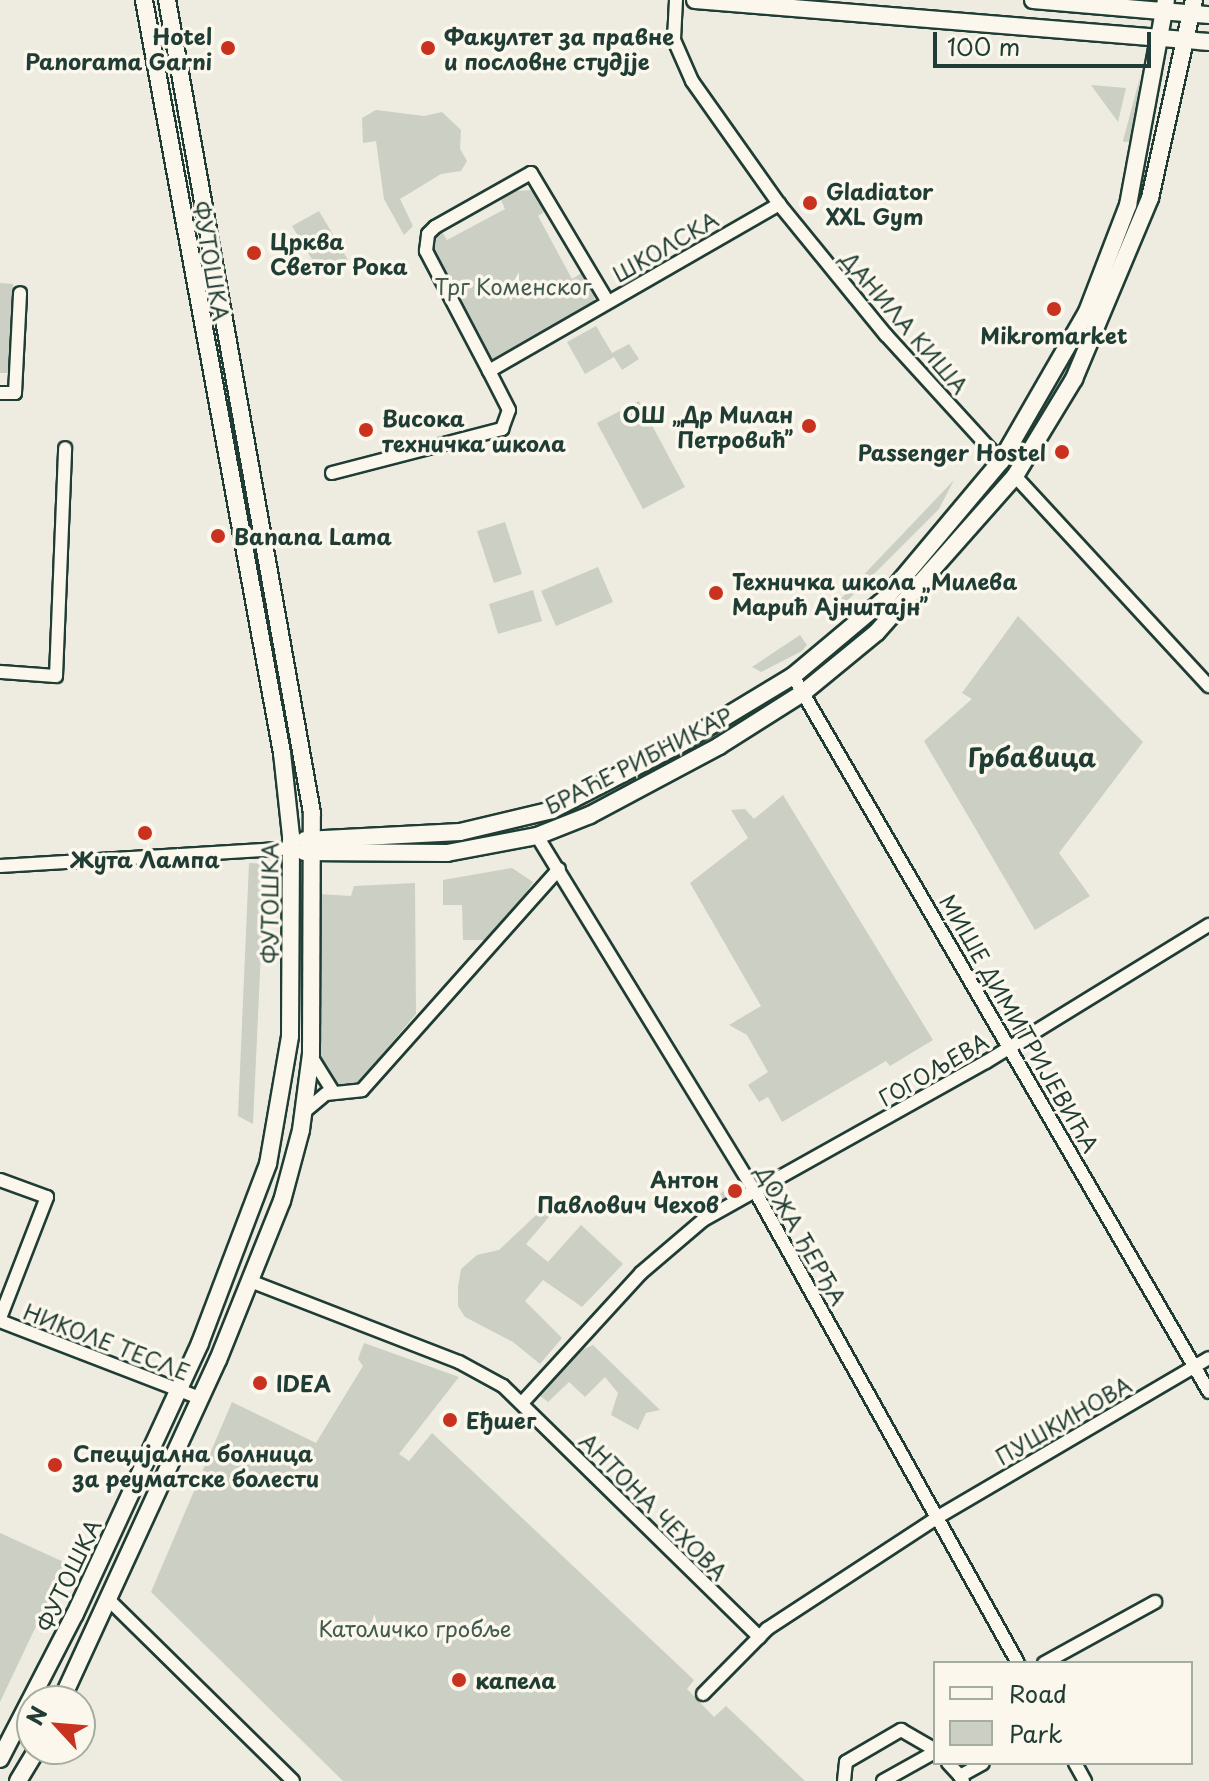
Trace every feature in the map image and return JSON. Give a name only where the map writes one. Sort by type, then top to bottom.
[{"type":"main road","name":"ФУТОШКА","points":[[0,1759],[75,1614],[177,1390],[258,1195],[277,1128],[290,1036],[291,848],[282,753],[144,0]]},
{"type":"main road","name":"ФУТОШКА","points":[[69,1685],[111,1602],[282,1201],[303,1113],[311,1054],[314,856],[303,752],[167,0]]},
{"type":"main road","points":[[695,0],[1209,42]]},
{"type":"main road","points":[[1033,0],[1198,10]]},
{"type":"main road","name":"БРАЋЕ РИБНИКАР","points":[[291,848],[313,836],[460,832],[552,810],[682,743],[793,676],[886,598],[1001,461],[1079,326],[1116,242],[1138,163],[1166,6]]},
{"type":"main road","name":"БРАЋЕ РИБНИКАР","points":[[291,848],[314,856],[447,853],[537,836],[590,815],[719,746],[804,692],[906,603],[1015,476],[1074,379],[1130,255],[1158,173],[1187,40],[1198,10]]},
{"type":"street","name":"ДАНИЛА КИША","points":[[676,0],[674,40],[680,62],[779,204],[886,335],[1001,461]]},
{"type":"street","points":[[332,473],[502,429],[509,410],[426,251],[435,227],[531,173],[608,302]]},
{"type":"street","name":"ШКОЛСКА","points":[[489,371],[779,204]]},
{"type":"street","points":[[0,393],[15,393],[20,293]]},
{"type":"street","points":[[0,672],[56,676],[65,448]]},
{"type":"street","points":[[1015,476],[1209,686]]},
{"type":"street","name":"МИШЕ ДИМИТРИЈЕВИЋА","points":[[793,676],[1209,1392]]},
{"type":"street","name":"ДОЖА ЂЕРЂА","points":[[537,836],[756,1193],[1017,1661]]},
{"type":"street","points":[[0,866],[291,848]]},
{"type":"street","points":[[303,1113],[312,1102],[333,1092],[362,1090],[559,869]]},
{"type":"street","name":"ГОГОЉЕВА","points":[[756,1193],[1010,1047],[1209,925]]},
{"type":"street","points":[[311,1054],[333,1092]]},
{"type":"street","points":[[0,1180],[47,1197],[0,1320]]},
{"type":"street","points":[[522,1403],[641,1273],[703,1220],[756,1193]]},
{"type":"street","name":"АНТОНА ЧЕХОВА","points":[[250,1281],[474,1369],[522,1403],[759,1637]]},
{"type":"street","name":"НИКОЛЕ ТЕСЛЕ","points":[[0,1320],[200,1398]]},
{"type":"street","name":"ПУШКИНОВА","points":[[938,1517],[1209,1358]]},
{"type":"street","points":[[703,1694],[759,1637],[938,1517]]},
{"type":"street","points":[[111,1602],[293,1781]]},
{"type":"street","points":[[1048,1661],[1155,1602]]},
{"type":"street","points":[[844,1781],[846,1762],[901,1730],[933,1750]]},
{"type":"street","points":[[883,1781],[933,1752]]},
{"type":"street","points":[[962,1778],[980,1765]]},
{"type":"green space","points":[[1140,77],[1133,141],[1124,142],[1123,141]]},
{"type":"green space","points":[[1091,85],[1126,88],[1118,122]]},
{"type":"green space","points":[[376,110],[424,116],[442,112],[461,130],[460,149],[467,161],[461,171],[441,174],[400,199],[413,226],[404,235],[384,199],[376,141],[363,143],[362,118]]},
{"type":"green space","name":"Трг Коменског","points":[[532,190],[547,210],[538,216],[572,279],[583,272],[595,292],[594,302],[492,359],[434,253],[434,240],[441,230],[447,240],[505,209],[501,200],[516,191]]},
{"type":"green space","points":[[319,211],[348,260],[322,276],[292,226]]},
{"type":"green space","points":[[0,283],[13,284],[10,373],[0,373]]},
{"type":"green space","points":[[596,326],[612,353],[629,344],[639,359],[622,370],[614,357],[585,374],[567,342]]},
{"type":"green space","points":[[639,401],[685,487],[643,509],[597,423]]},
{"type":"green space","points":[[954,480],[939,509],[838,610],[834,606]]},
{"type":"green space","points":[[505,522],[522,574],[494,583],[477,531]]},
{"type":"green space","points":[[598,567],[613,602],[556,626],[541,591]]},
{"type":"green space","points":[[533,590],[542,621],[498,634],[489,604]]},
{"type":"green space","points":[[1018,616],[1143,742],[1059,853],[1090,896],[1035,930],[924,741],[972,699],[962,693]]},
{"type":"green space","points":[[800,635],[807,645],[802,651],[761,672],[752,667]]},
{"type":"green space","points":[[783,795],[933,1040],[890,1066],[886,1061],[782,1122],[768,1097],[759,1102],[748,1085],[768,1072],[747,1035],[729,1025],[761,1006],[690,883],[748,838],[731,810],[745,809],[754,819]]},
{"type":"green space","points":[[249,863],[265,864],[253,1124],[238,1116]]},
{"type":"green space","points":[[512,868],[533,882],[520,902],[489,940],[463,940],[462,905],[443,905],[443,880]]},
{"type":"green space","points":[[415,883],[416,1014],[359,1082],[337,1086],[323,1074],[315,1054],[318,894],[351,896],[354,886]]},
{"type":"green space","points":[[736,1187],[739,1193],[702,1215],[699,1211],[726,1189]]},
{"type":"green space","points":[[549,1203],[560,1204],[526,1244],[548,1262],[581,1225],[623,1264],[582,1307],[543,1280],[525,1301],[562,1338],[540,1364],[513,1342],[465,1317],[458,1306],[458,1287],[461,1269],[477,1255],[499,1250]]},
{"type":"green space","name":"Католичко гробље","points":[[364,1343],[459,1377],[399,1454],[409,1461],[432,1433],[694,1680],[687,1689],[714,1717],[726,1706],[805,1781],[343,1781],[151,1592],[232,1402],[316,1443],[363,1366],[358,1359]]},
{"type":"green space","points":[[593,1345],[660,1410],[646,1413],[638,1430],[611,1415],[618,1393],[605,1377],[585,1397],[569,1382],[548,1402],[539,1395],[572,1354]]},
{"type":"green space","points":[[0,1533],[66,1563],[0,1702]]},
{"type":"place","name":"Hotel Panorama Garni","points":[[228,48]]},
{"type":"place","name":"Факултет за правне и пословне студјје","points":[[428,48]]},
{"type":"place","name":"Gladiator XXL Gym","points":[[810,203]]},
{"type":"place","name":"Црква Светог Рока","points":[[254,253]]},
{"type":"place","name":"Mikromarket","points":[[1054,309]]},
{"type":"place","name":"ОШ „Др Милан Петровић”","points":[[809,426]]},
{"type":"place","name":"Висока техничка школа","points":[[366,430]]},
{"type":"place","name":"Passenger Hostel","points":[[1062,452]]},
{"type":"place","name":"Banana Lama","points":[[218,536]]},
{"type":"place","name":"Техничка школа „Милева Марић Ајнштајн”","points":[[716,593]]},
{"type":"place","name":"Жута Лампа","points":[[145,833]]},
{"type":"place","name":"Антон Павлович Чехов","points":[[735,1191]]},
{"type":"place","name":"IDEA","points":[[260,1383]]},
{"type":"place","name":"Еђшег","points":[[450,1420]]},
{"type":"place","name":"Специјална болница за реуматске болести","points":[[55,1465]]},
{"type":"place","name":"капела","points":[[459,1680]]},
{"type":"district","name":"Грбавица","points":[[1032,757]]}]
